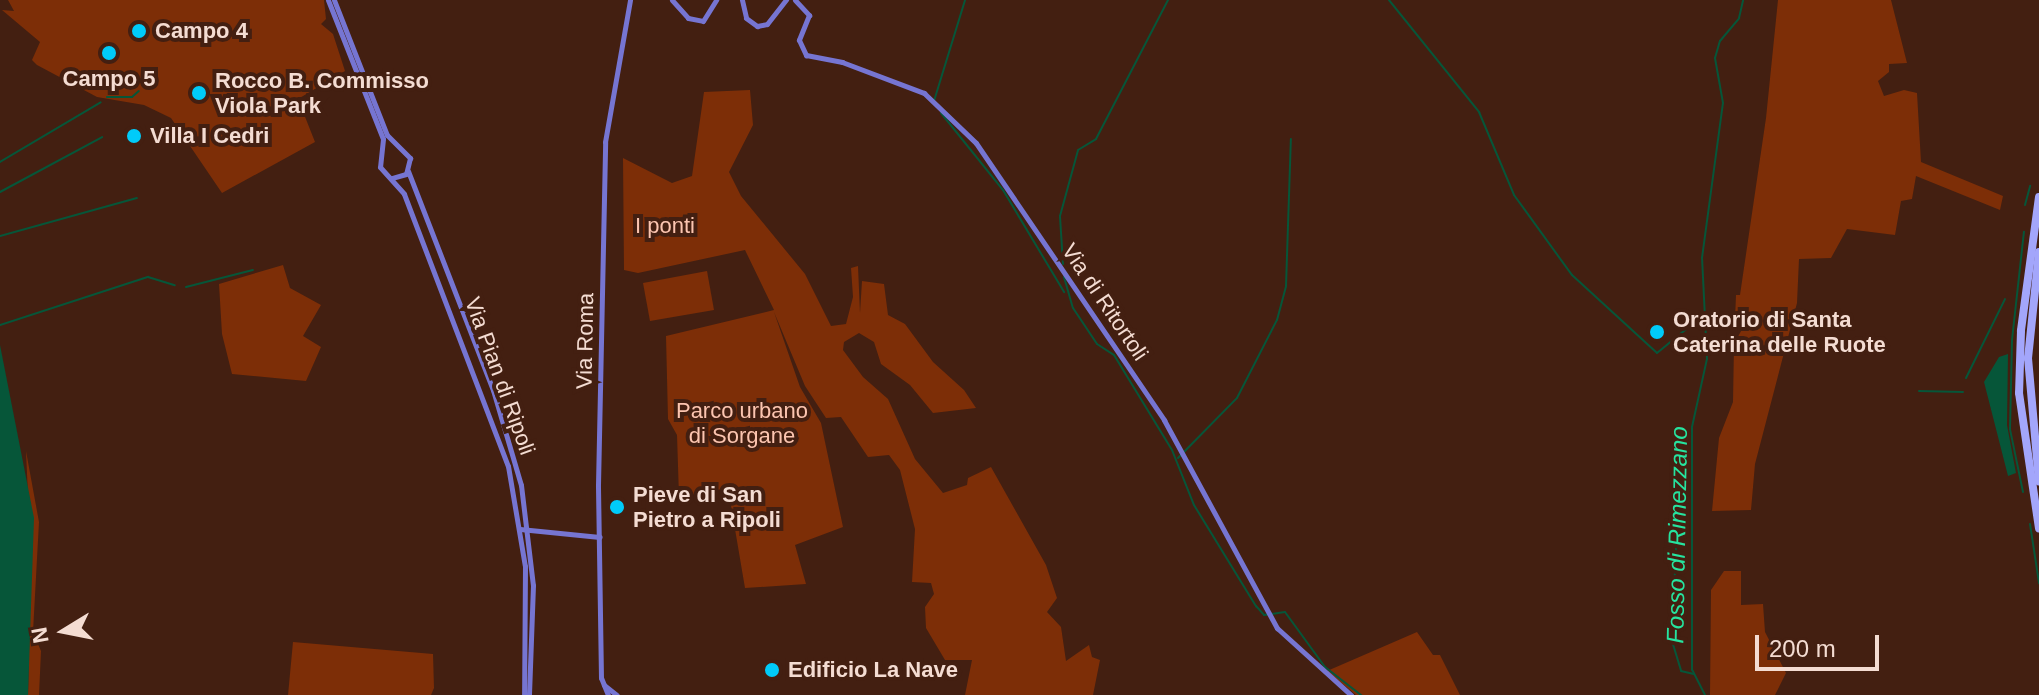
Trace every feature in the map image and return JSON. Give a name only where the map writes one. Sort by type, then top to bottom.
[{"type":"highway","points":[[2039,197],[2021,331],[2019,393],[2039,529]]},
{"type":"highway","points":[[2039,252],[2028,358],[2039,482]]},
{"type":"street","name":"Via Pian di Ripoli","points":[[331,0],[387,135],[409,155],[408,171],[500,410],[529,530],[534,613],[526,695]]},
{"type":"street","name":"Via Pian di Ripoli","points":[[331,0],[383,139],[380,167],[404,194],[492,416],[520,529],[527,598],[526,695]]},
{"type":"street","name":"Via Roma","points":[[608,695],[603,685],[600,537],[605,142],[630,0]]},
{"type":"street","points":[[674,1],[688,18],[698,20],[708,18],[716,0]]},
{"type":"street","points":[[742,0],[746,18],[757,26],[767,24],[786,0]]},
{"type":"street","name":"Via di Ritortoli","points":[[795,0],[809,15],[799,40],[806,55],[842,62],[924,93],[976,143],[1164,420],[1268,614],[1282,634],[1351,695]]},
{"type":"street","points":[[383,152],[398,146]]},
{"type":"street","points":[[392,178],[408,171]]},
{"type":"street","points":[[520,529],[600,537]]},
{"type":"street","points":[[603,685],[617,695]]},
{"type":"green space","name":"Rocco B. Commisso Viola Park","points":[[8,0],[324,0],[326,19],[321,24],[333,34],[345,71],[298,99],[315,142],[222,193],[171,118],[144,105],[97,97],[37,65],[32,60],[40,42],[2,10],[14,11]]},
{"type":"green space","points":[[1778,0],[1891,0],[1907,63],[1889,64],[1889,72],[1878,81],[1884,96],[1904,90],[1917,93],[1921,162],[2003,196],[2000,210],[1916,176],[1912,199],[1901,201],[1895,235],[1847,229],[1831,258],[1799,259],[1797,303],[1755,464],[1751,510],[1712,511],[1719,438],[1733,402],[1734,344],[1747,320],[1735,319],[1736,295],[1740,295],[1766,118]]},
{"type":"green space","points":[[750,90],[753,125],[729,172],[741,196],[805,274],[831,326],[846,324],[853,297],[851,268],[858,266],[860,313],[862,281],[884,284],[888,315],[905,324],[933,362],[964,390],[976,408],[933,413],[910,385],[881,364],[874,342],[859,333],[844,342],[843,350],[863,377],[888,399],[915,459],[943,493],[967,485],[968,478],[991,467],[1046,565],[1057,598],[1047,612],[1061,627],[1066,661],[1089,645],[1092,657],[1100,660],[1093,695],[965,695],[972,660],[945,660],[926,628],[925,607],[934,594],[931,583],[912,582],[915,529],[900,470],[889,455],[868,457],[841,417],[826,418],[805,386],[774,312],[800,387],[821,423],[843,527],[795,545],[806,584],[745,588],[728,488],[679,497],[677,435],[668,419],[666,336],[774,310],[745,250],[638,273],[624,270],[623,158],[672,183],[692,176],[704,92]]},
{"type":"green space","points":[[283,265],[290,288],[321,305],[303,336],[321,347],[306,381],[232,374],[222,334],[219,284]]},
{"type":"green space","points":[[707,271],[714,310],[650,321],[643,283]]},
{"type":"green space","points":[[26,451],[39,522],[33,632],[41,651],[39,695],[28,695],[31,565]]},
{"type":"green space","points":[[1724,571],[1741,571],[1741,605],[1763,604],[1765,632],[1786,673],[1775,695],[1710,695],[1711,590]]},
{"type":"green space","points":[[1417,632],[1433,655],[1440,655],[1460,695],[1356,695],[1327,671]]},
{"type":"green space","points":[[293,642],[433,654],[434,688],[431,695],[288,695]]},
{"type":"shaded area","points":[[0,345],[34,518],[28,695],[0,695]]},
{"type":"shaded area","points":[[2008,354],[2007,425],[2016,473],[2008,476],[1984,382],[1999,357]]},
{"type":"waterway","points":[[934,101],[965,0]]},
{"type":"waterway","points":[[1063,264],[1060,216],[1078,150],[1096,139],[1168,0]]},
{"type":"waterway","points":[[1389,0],[1479,112],[1514,195],[1572,275],[1657,353],[1701,317]]},
{"type":"waterway","name":"Fosso di Rimezzano","points":[[1705,695],[1692,670],[1692,427],[1707,359],[1702,258],[1723,103],[1715,58],[1720,41],[1739,18],[1743,0]]},
{"type":"waterway","points":[[107,97],[132,97],[139,91]]},
{"type":"waterway","points":[[0,162],[101,102]]},
{"type":"waterway","points":[[941,113],[1003,190],[1064,292]]},
{"type":"waterway","points":[[0,192],[102,137]]},
{"type":"waterway","points":[[1178,458],[1237,398],[1277,320],[1286,286],[1291,139]]},
{"type":"waterway","points":[[2025,205],[2030,186]]},
{"type":"waterway","points":[[0,236],[137,198]]},
{"type":"waterway","points":[[2023,492],[2010,429],[2012,340],[2024,232]]},
{"type":"waterway","points":[[186,287],[253,270]]},
{"type":"waterway","points":[[0,325],[148,277],[175,285]]},
{"type":"waterway","points":[[1064,277],[1073,308],[1097,344],[1114,355],[1172,450],[1194,505],[1256,606],[1264,615],[1285,612],[1325,667],[1361,695]]},
{"type":"waterway","points":[[1966,378],[2005,299]]},
{"type":"waterway","points":[[1919,391],[1963,392]]},
{"type":"waterway","points":[[2030,524],[2039,583]]},
{"type":"waterway","points":[[1676,548],[1672,641],[1681,671],[1694,674]]},
{"type":"place","name":"Campo 4","points":[[139,31]]},
{"type":"place","name":"Campo 5","points":[[109,53]]},
{"type":"place","name":"Rocco B. Commisso Viola Park","points":[[199,93]]},
{"type":"place","name":"Villa I Cedri","points":[[134,136]]},
{"type":"place","name":"Oratorio di Santa Caterina delle Ruote","points":[[1657,332]]},
{"type":"place","name":"Pieve di San Pietro a Ripoli","points":[[617,507]]},
{"type":"place","name":"Edificio La Nave","points":[[772,670]]},
{"type":"park label","name":"I ponti","points":[[665,226]]},
{"type":"park label","name":"Parco urbano di Sorgane","points":[[742,422]]}]
